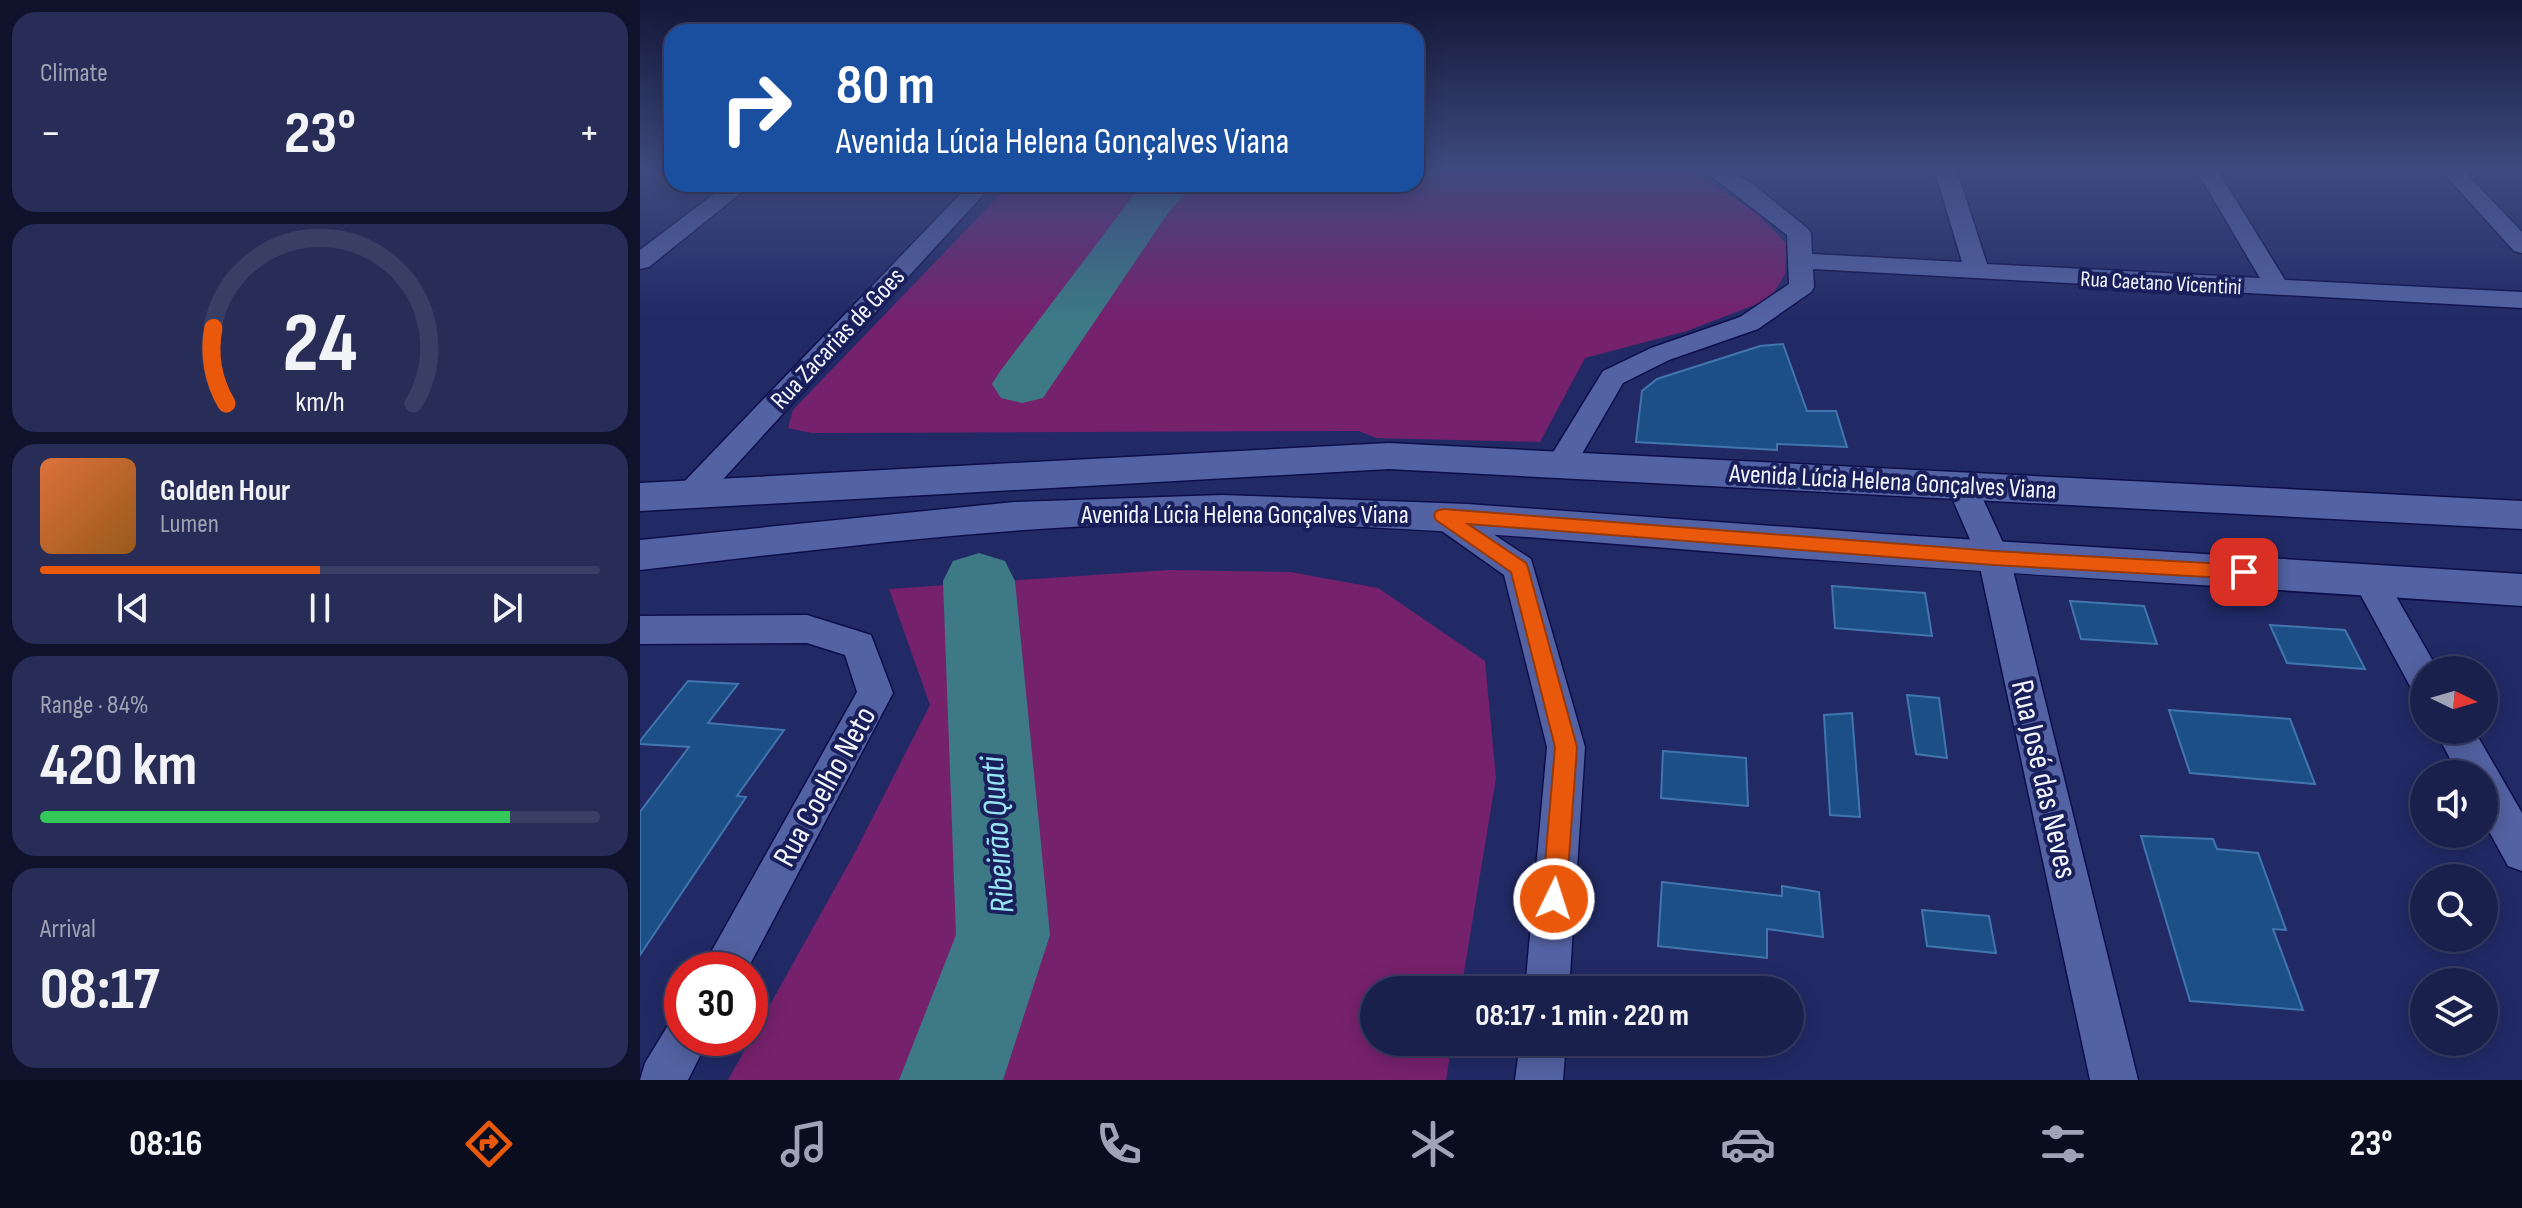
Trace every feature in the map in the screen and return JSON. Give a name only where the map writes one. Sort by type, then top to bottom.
[{"type":"street","points":[[640,262],[696,218]]},
{"type":"street","name":"Rua Zacarias de Goes","points":[[693,492],[950,218]]},
{"type":"street","points":[[1561,464],[1613,377],[1660,354],[1749,323],[1802,287],[1799,233],[1781,218]]},
{"type":"street","points":[[1961,218],[1977,272]]},
{"type":"street","points":[[2236,218],[2278,288]]},
{"type":"street","points":[[2496,218],[2522,246]]},
{"type":"street","name":"Rua Caetano Vicentini","points":[[1800,261],[2522,300]]},
{"type":"street","name":"Avenida Lúcia Helena Gonçalves Viana","points":[[640,497],[1389,456],[2522,515]]},
{"type":"street","name":"Rua José das Neves","points":[[1961,484],[1994,558],[2114,1080]]},
{"type":"street","name":"Avenida Lúcia Helena Gonçalves Viana","points":[[640,555],[878,526],[1142,510],[1235,509],[1443,516],[1994,558],[2522,590]]},
{"type":"street","points":[[1443,516],[1519,568],[1566,747],[1548,976]]},
{"type":"street","points":[[2369,579],[2412,656]]},
{"type":"street","name":"Rua Coelho Neto","points":[[640,630],[807,629],[859,645],[875,693],[733,952]]},
{"type":"street","points":[[2498,809],[2522,852]]},
{"type":"street","points":[[662,1080],[676,1056]]},
{"type":"street","points":[[1539,1080],[1542,1056]]},
{"type":"shaded area","points":[[977,218],[1761,218],[1787,244],[1785,274],[1770,299],[1687,331],[1585,358],[1540,442],[1376,438],[1359,431],[811,433],[788,428],[793,410]]},
{"type":"shaded area","points":[[1168,570],[1290,572],[1378,588],[1485,661],[1496,778],[1463,976],[1360,976],[1360,1056],[1450,1056],[1446,1080],[728,1080],[741,1056],[768,1056],[768,1008],[853,856],[930,705],[889,589]]},
{"type":"building","points":[[1783,344],[1807,411],[1836,411],[1847,447],[1777,444],[1777,450],[1636,442],[1642,391],[1657,379],[1760,346]]},
{"type":"building","points":[[1832,586],[1925,593],[1932,636],[1835,628]]},
{"type":"building","points":[[2070,601],[2144,606],[2157,644],[2081,639]]},
{"type":"building","points":[[2270,625],[2345,630],[2365,669],[2287,663]]},
{"type":"building","points":[[688,681],[738,684],[708,723],[784,730],[737,796],[746,797],[640,955],[640,812],[689,747],[640,744],[640,741]]},
{"type":"building","points":[[1907,695],[1939,698],[1947,758],[1916,754]]},
{"type":"building","points":[[2169,710],[2290,719],[2315,784],[2190,773]]},
{"type":"building","points":[[1852,713],[1860,817],[1830,815],[1824,715]]},
{"type":"building","points":[[1663,751],[1746,758],[1748,806],[1661,798]]},
{"type":"building","points":[[2141,836],[2213,839],[2217,849],[2258,853],[2286,930],[2273,929],[2303,1010],[2190,1001]]},
{"type":"building","points":[[1662,882],[1782,896],[1782,886],[1819,892],[1823,937],[1767,929],[1767,958],[1658,946]]},
{"type":"building","points":[[1922,910],[1989,916],[1996,953],[1927,946]]},
{"type":"waterway","name":"Ribeirão Quati","points":[[1022,384],[1139,218]]},
{"type":"waterway","name":"Ribeirão Quati","points":[[951,1080],[1003,935],[979,581]]},
{"type":"route","points":[[1554,899],[1566,747],[1519,568],[1443,516],[1994,558],[2244,572]]}]
